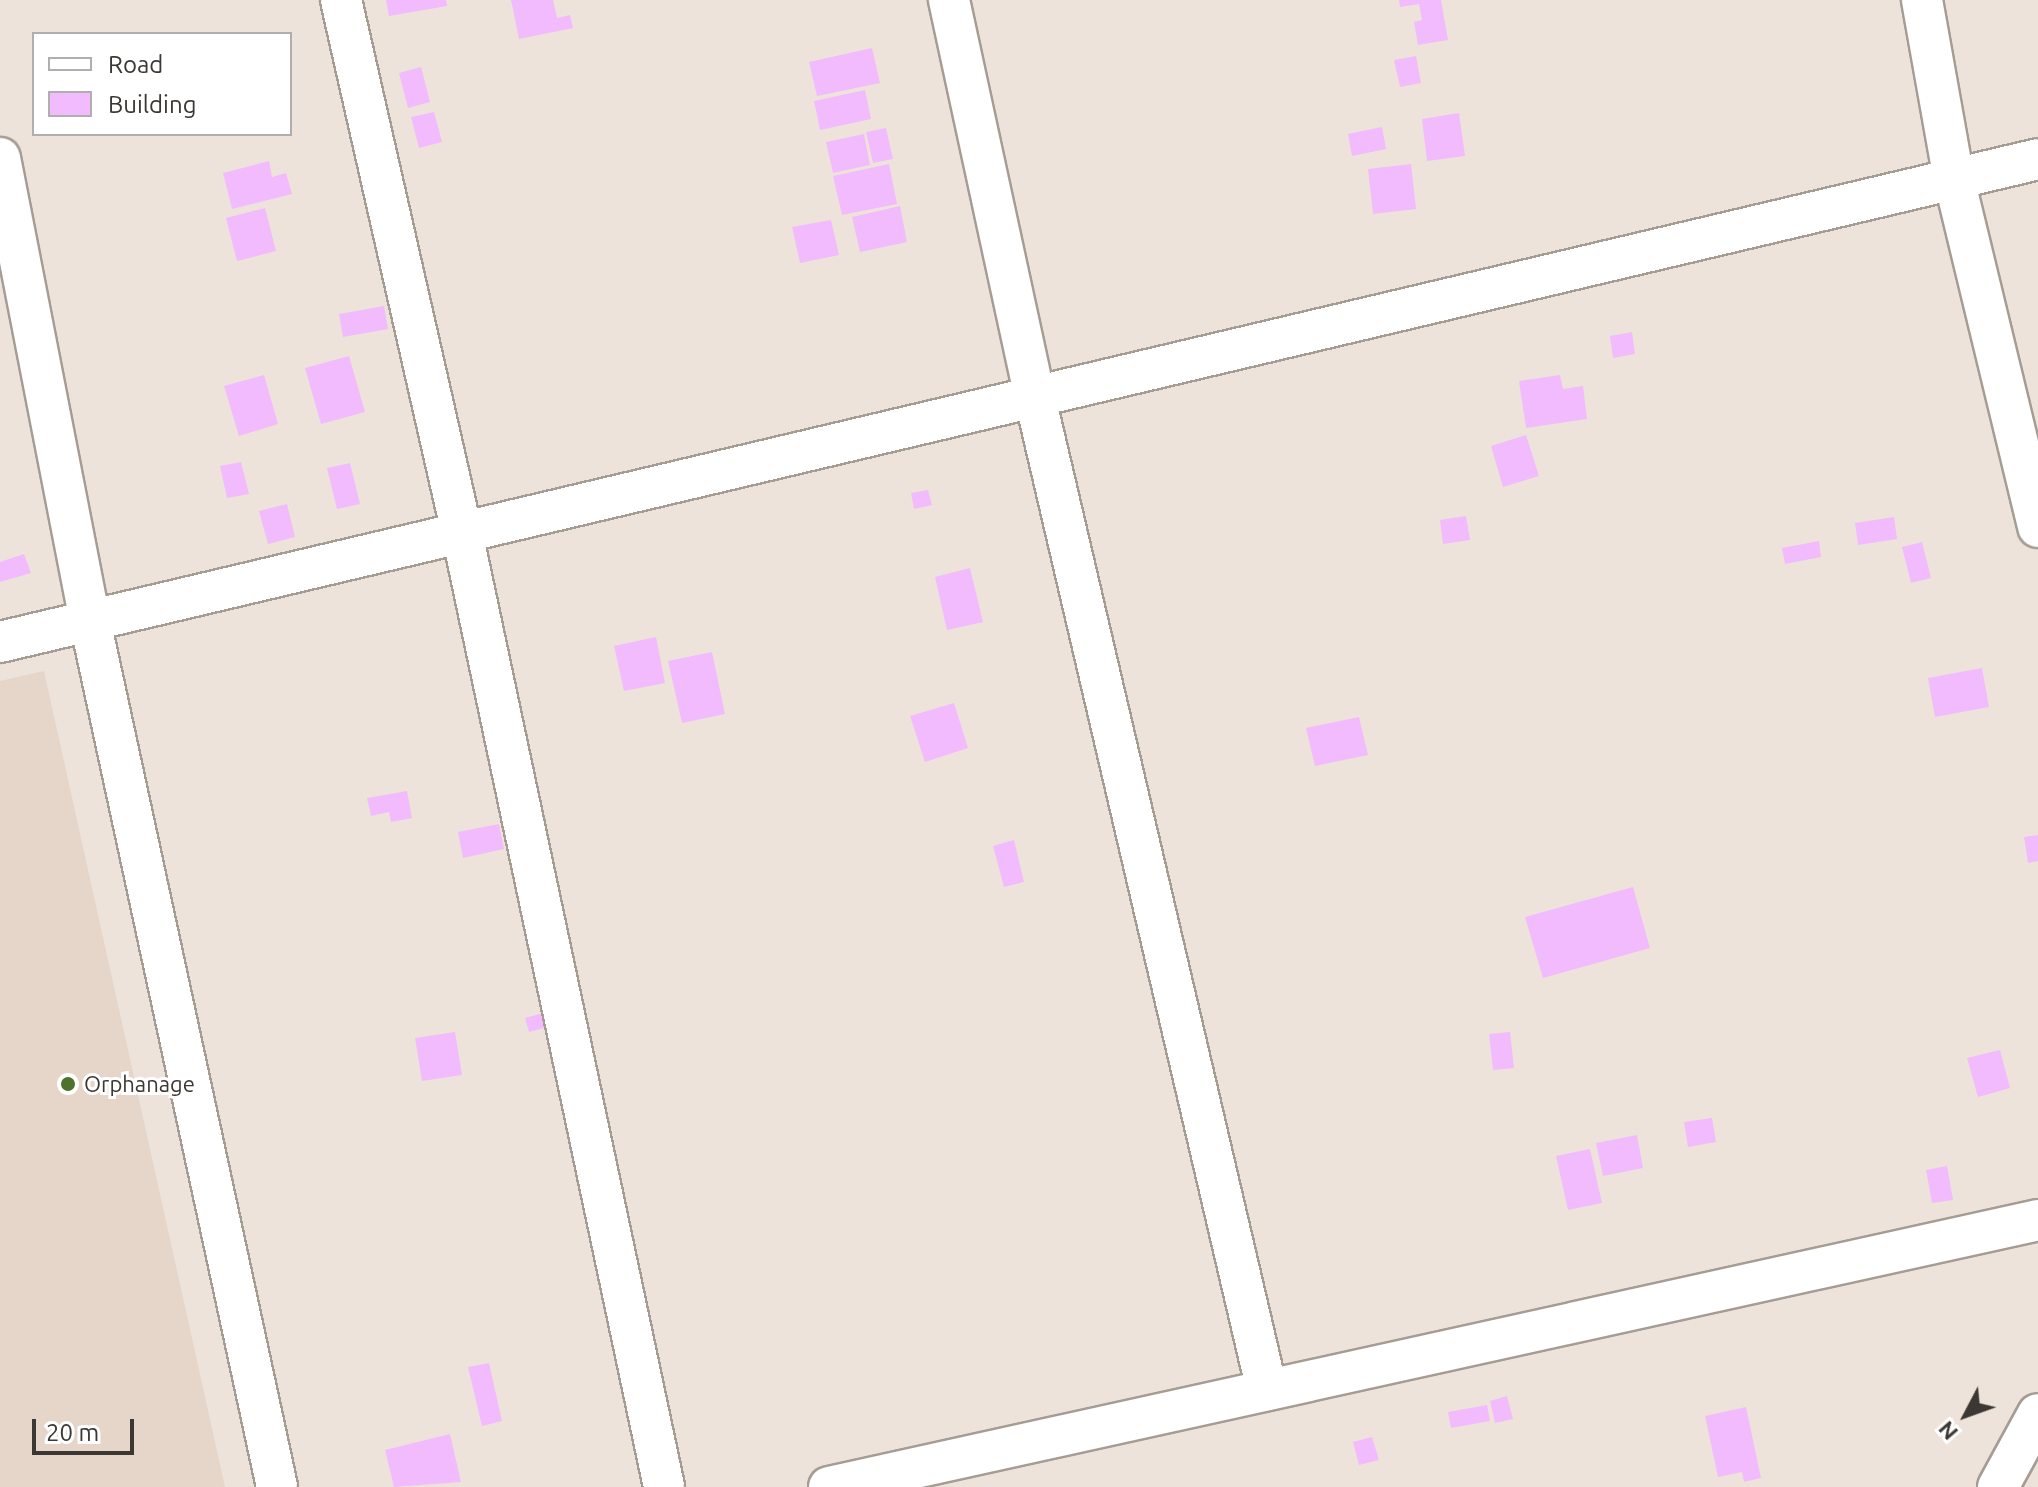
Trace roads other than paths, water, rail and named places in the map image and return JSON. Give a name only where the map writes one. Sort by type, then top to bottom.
[{"type":"street","points":[[341,0],[462,533],[664,1487]]},
{"type":"street","points":[[949,0],[1035,398],[1267,1390]]},
{"type":"street","points":[[1922,0],[1954,179],[2038,527]]},
{"type":"street","points":[[0,158],[90,621],[277,1487]]},
{"type":"street","points":[[0,642],[2038,159]]},
{"type":"street","points":[[829,1487],[2038,1220]]},
{"type":"street","points":[[1998,1487],[2038,1414]]},
{"type":"place","name":"Orphanage","points":[[68,1084]]}]
